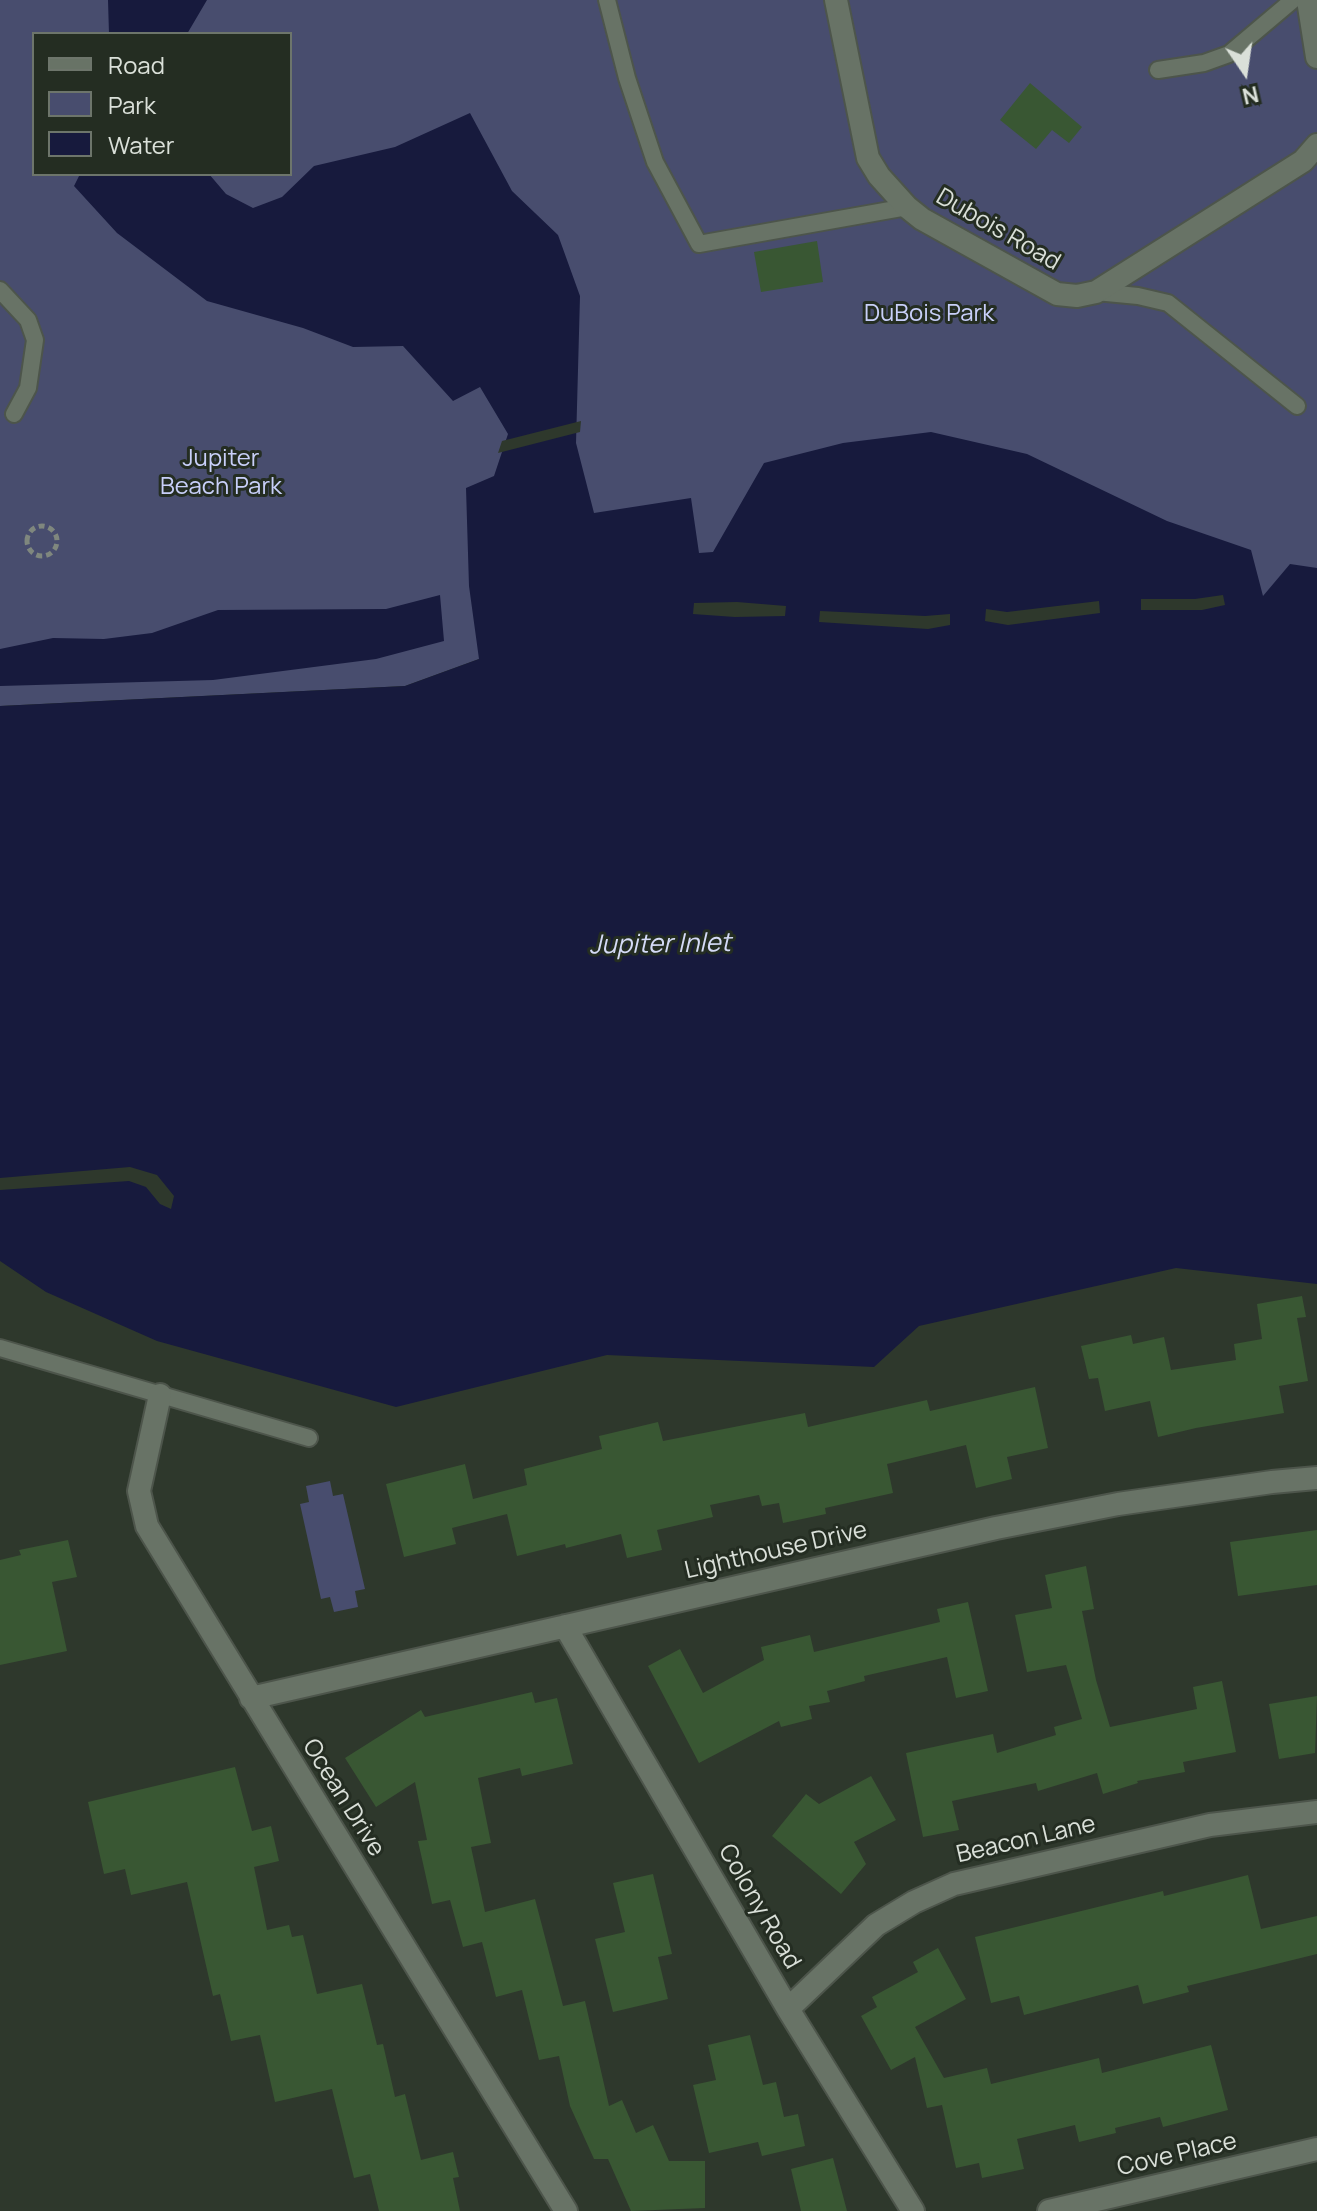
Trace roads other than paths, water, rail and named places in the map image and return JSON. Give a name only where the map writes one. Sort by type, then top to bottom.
[{"type":"street","name":"Dubois Road","points":[[836,0],[868,158],[879,176],[922,219],[1057,294],[1077,296],[1096,292],[1303,161],[1317,145]]},
{"type":"street","points":[[1308,0],[1317,57]]},
{"type":"street","name":"Ocean Drive","points":[[160,1395],[139,1491],[147,1526],[566,2211]]},
{"type":"street","name":"Lighthouse Drive","points":[[251,1698],[981,1531],[1118,1504],[1317,1478]]},
{"type":"street","name":"Colony Road","points":[[565,1626],[788,2009],[913,2211]]},
{"type":"street","name":"Beacon Lane","points":[[788,2009],[876,1925],[914,1902],[954,1884],[1210,1825],[1317,1812]]},
{"type":"street","name":"Cove Place","points":[[1049,2211],[1317,2149]]},
{"type":"lane","points":[[607,0],[627,78],[655,162],[699,244],[907,207]]},
{"type":"lane","points":[[1158,70],[1204,63],[1229,54],[1293,0]]},
{"type":"lane","points":[[0,290],[28,320],[35,340],[28,388],[14,414]]},
{"type":"lane","name":"Dubois Road","points":[[1096,292],[1168,303],[1297,406]]},
{"type":"lane","points":[[0,1348],[309,1438]]},
{"type":"water","points":[[108,0],[207,0],[188,32],[109,32]]},
{"type":"water","name":"Jupiter Inlet","points":[[470,113],[512,191],[558,235],[580,296],[576,443],[594,513],[691,498],[699,553],[713,552],[764,463],[843,443],[931,432],[1027,454],[1167,521],[1251,550],[1263,596],[1290,564],[1317,568],[1317,1284],[1176,1268],[919,1326],[874,1367],[607,1355],[396,1407],[157,1341],[46,1292],[0,1261],[0,706],[405,686],[479,659],[469,586],[466,488],[494,476],[508,434],[480,387],[453,401],[403,346],[353,347],[303,328],[207,301],[117,233],[74,186],[79,176],[211,176],[226,194],[253,208],[282,197],[314,166],[395,147]]},
{"type":"water","points":[[440,595],[444,641],[376,659],[213,680],[0,686],[0,649],[53,638],[104,639],[152,633],[218,610],[386,609]]},
{"type":"park label","name":"DuBois Park","points":[[929,314]]},
{"type":"park label","name":"Jupiter Beach Park","points":[[221,473]]}]
